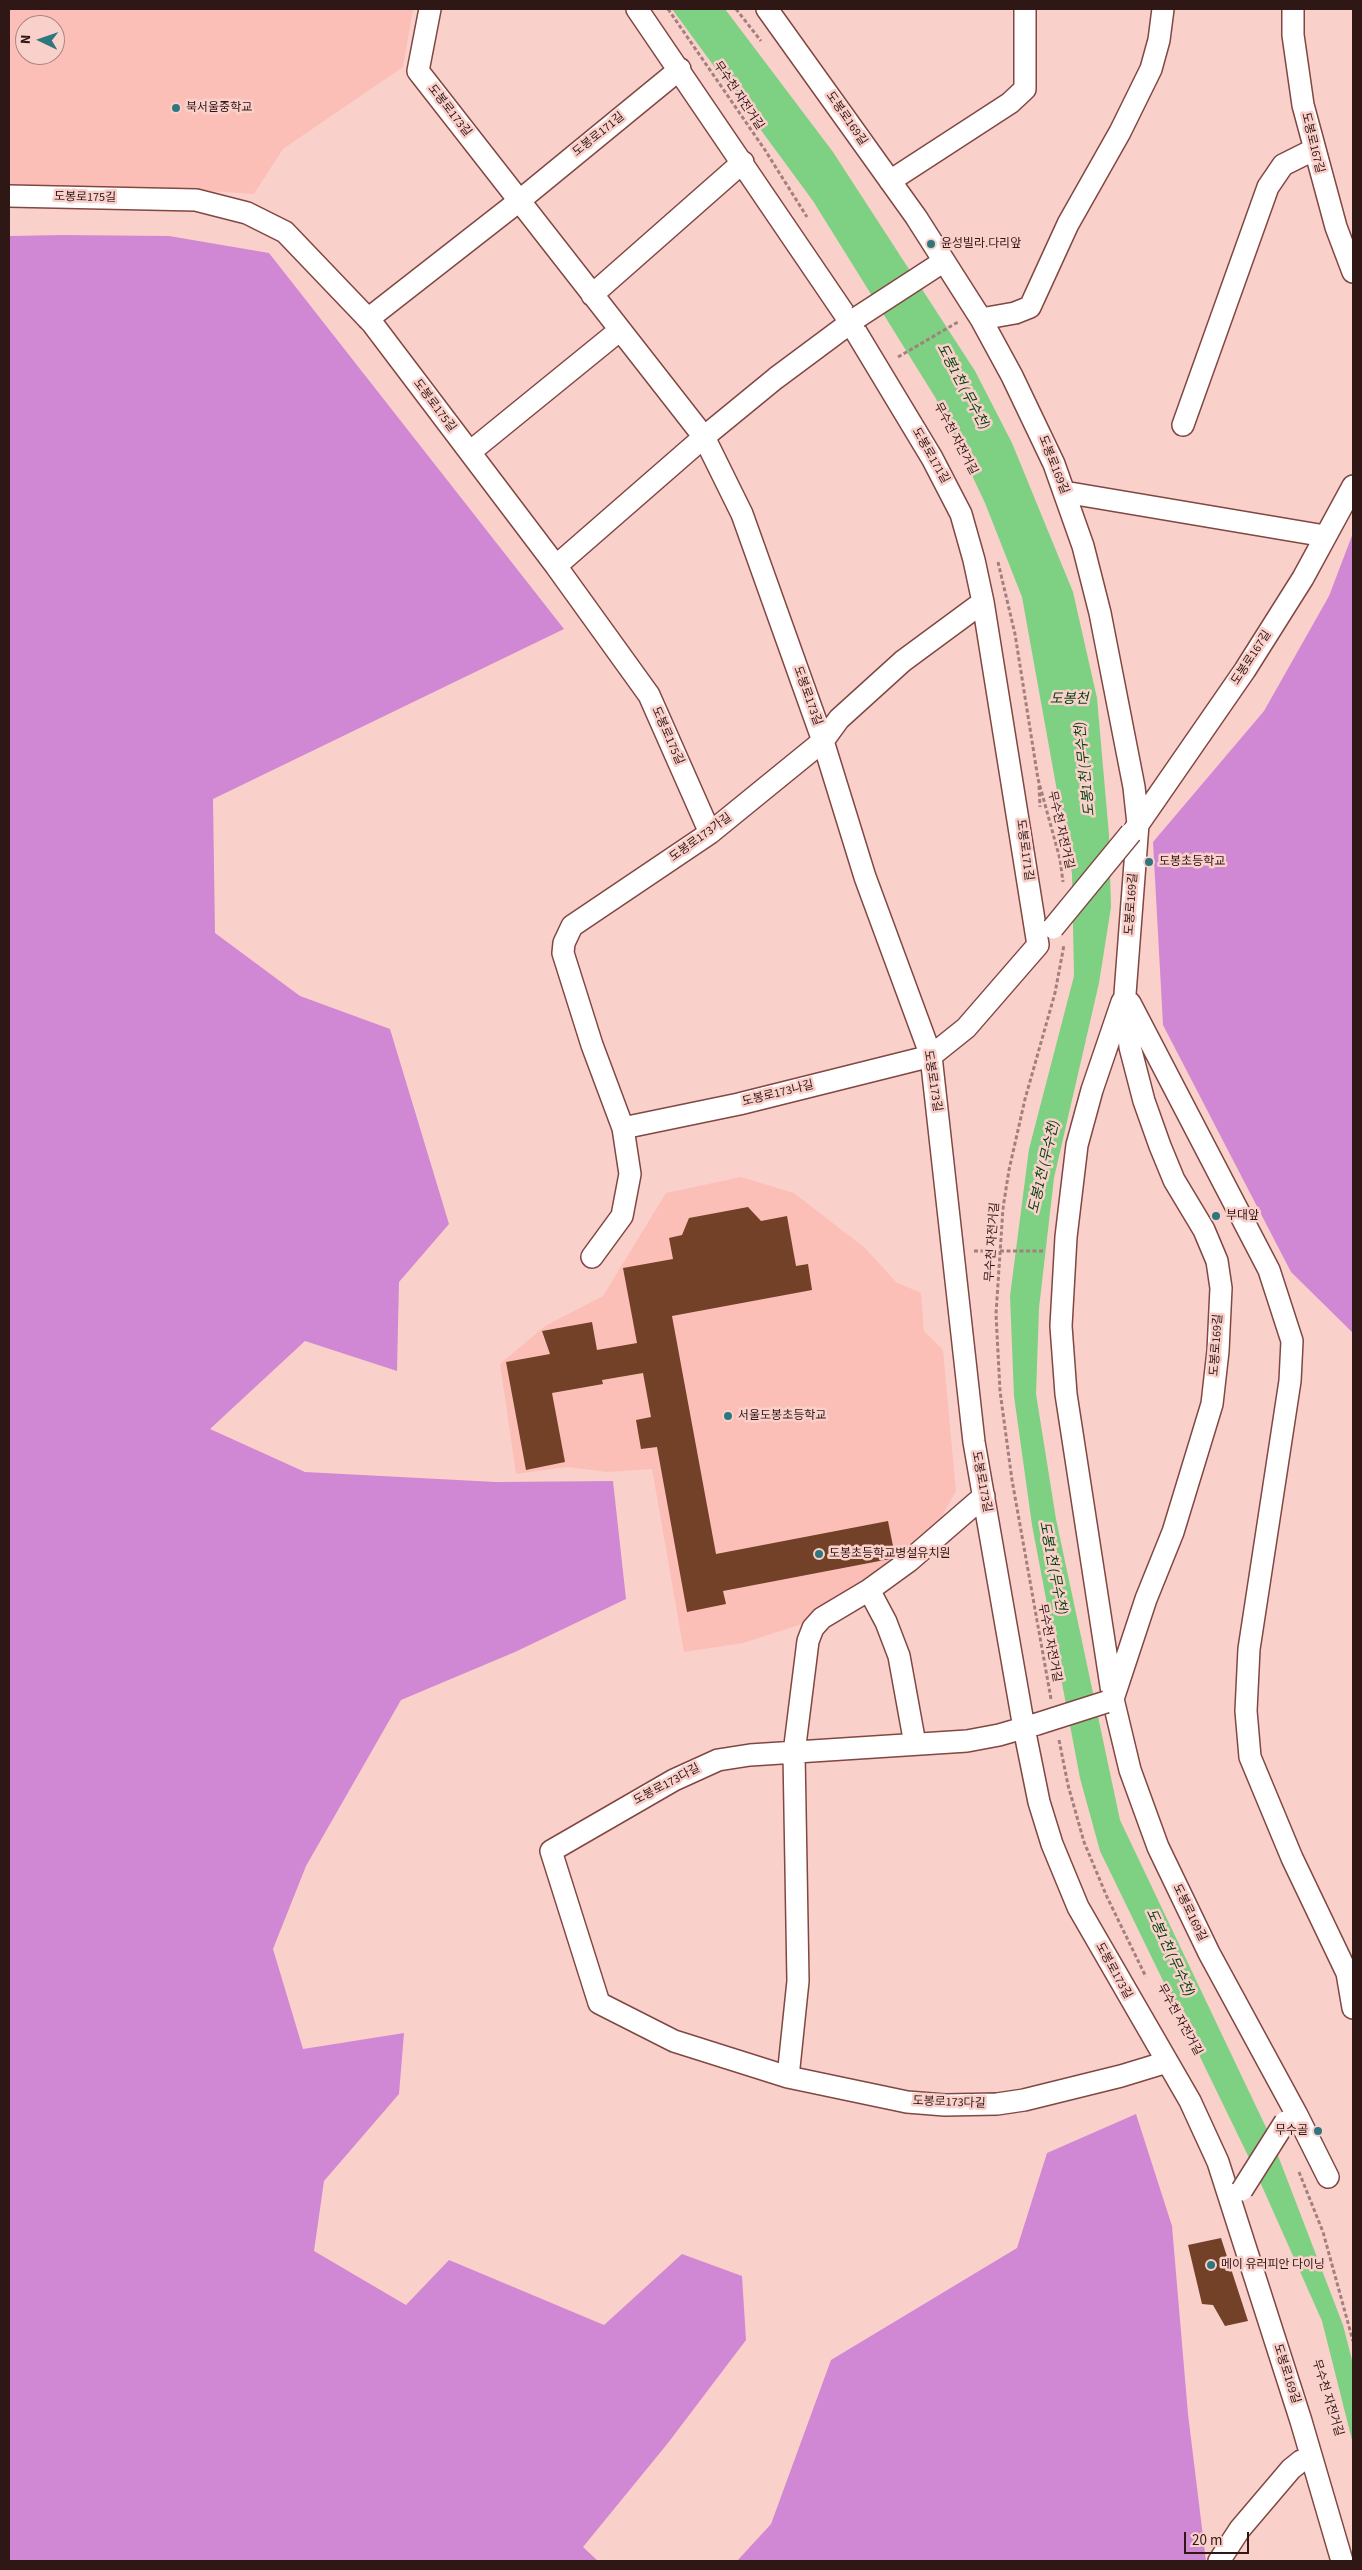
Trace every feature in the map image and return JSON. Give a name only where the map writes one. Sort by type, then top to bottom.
[{"type":"street","name":"도봉로173길","points":[[430,9],[418,71],[704,437],[742,514],[823,742],[865,877],[931,1056],[974,1442],[1030,1726],[1039,1802],[1052,1844],[1078,1907],[1167,2062],[1237,2196]]},
{"type":"street","name":"도봉로171길","points":[[637,9],[854,319],[950,490],[968,534],[983,602],[1038,945]]},
{"type":"street","name":"도봉로169길","points":[[767,9],[890,181],[940,264],[980,319],[1037,427],[1064,492],[1083,546],[1100,613],[1134,787],[1135,829],[1125,994],[1130,1047],[1144,1101],[1174,1180],[1204,1230],[1217,1261],[1220,1288],[1218,1351],[1212,1404],[1172,1532],[1110,1700]]},
{"type":"street","points":[[890,181],[1010,103],[1025,89],[1025,9]]},
{"type":"street","points":[[980,319],[1015,313],[1030,307],[1041,287],[1046,270],[1068,224],[1120,132],[1151,69],[1159,40],[1163,9]]},
{"type":"street","name":"도봉로167길","points":[[1293,9],[1293,35],[1302,96],[1313,150],[1336,226],[1353,272]]},
{"type":"street","name":"도봉로171길","points":[[519,201],[680,69]]},
{"type":"street","points":[[1183,425],[1268,187],[1283,165],[1313,150]]},
{"type":"street","points":[[592,295],[743,162]]},
{"type":"street","name":"도봉로175길","points":[[9,196],[196,200],[248,213],[285,232],[368,319],[556,566],[649,695],[710,833]]},
{"type":"street","points":[[368,319],[519,201]]},
{"type":"street","points":[[556,566],[704,437],[776,378],[854,319],[940,264]]},
{"type":"street","points":[[470,452],[620,330]]},
{"type":"street","name":"도봉로167길","points":[[1038,945],[1059,933],[1135,829],[1245,670],[1303,578],[1324,536],[1353,486]]},
{"type":"street","points":[[1064,492],[1324,536]]},
{"type":"street","points":[[823,742],[839,719],[904,660],[983,602]]},
{"type":"street","name":"도봉로173가길","points":[[624,1128],[592,1046],[563,953],[564,943],[572,926],[710,833],[823,742]]},
{"type":"street","points":[[931,1056],[966,1028],[1038,945]]},
{"type":"street","points":[[1125,994],[1269,1270],[1292,1341],[1290,1382],[1250,1649],[1246,1711],[1250,1757],[1292,1858],[1347,1973],[1353,2008]]},
{"type":"street","name":"도봉로169길","points":[[1125,994],[1092,1090],[1077,1145],[1066,1237],[1061,1326],[1066,1394],[1110,1700],[1130,1770],[1158,1847],[1208,1953],[1291,2118],[1328,2177]]},
{"type":"street","name":"도봉로173나길","points":[[624,1128],[739,1104],[931,1056]]},
{"type":"street","points":[[592,1257],[622,1216],[626,1200],[630,1174],[624,1128]]},
{"type":"street","points":[[788,2077],[798,1981],[794,1753],[804,1664],[813,1628],[822,1618],[869,1590],[909,1561],[984,1496]]},
{"type":"street","points":[[869,1590],[886,1622],[898,1656],[915,1744]]},
{"type":"street","points":[[794,1753],[967,1741],[1030,1726],[1110,1700]]},
{"type":"street","name":"도봉로173다길","points":[[794,1753],[750,1755],[718,1760],[697,1769],[551,1851],[599,2003],[674,2041],[788,2077],[907,2102],[972,2106],[1024,2100],[1121,2076],[1167,2062]]},
{"type":"street","points":[[1237,2196],[1291,2118]]},
{"type":"street","name":"도봉로169길","points":[[1237,2196],[1342,2561]]},
{"type":"street","points":[[1219,2561],[1240,2529],[1291,2469],[1301,2461],[1311,2458]]},
{"type":"path","name":"무수천 자전거길","points":[[669,9],[765,150],[810,221]]},
{"type":"path","points":[[898,357],[958,322]]},
{"type":"path","points":[[893,349],[903,365]]},
{"type":"path","name":"무수천 자전거길","points":[[997,556],[1015,634],[1038,779],[1060,859],[1063,884]]},
{"type":"path","name":"무수천 자전거길","points":[[1052,1708],[1021,1542],[1000,1391],[996,1314],[1003,1208],[1009,1170],[1025,1099],[1062,966],[1059,933]]},
{"type":"path","points":[[952,1252],[1001,1250],[1050,1252]]},
{"type":"path","name":"무수천 자전거길","points":[[1058,1737],[1068,1785],[1084,1842],[1127,1942],[1150,1984]]},
{"type":"shaded area","name":"북서울중학교","points":[[9,9],[413,9],[403,67],[283,149],[254,194],[194,190],[9,195]]},
{"type":"shaded area","points":[[9,236],[169,236],[269,253],[564,629],[213,799],[215,933],[300,996],[390,1029],[449,1224],[399,1282],[397,1371],[305,1341],[210,1429],[305,1472],[496,1482],[613,1481],[626,1599],[515,1652],[401,1700],[306,1866],[273,1949],[303,2049],[404,2033],[399,2094],[324,2181],[314,2251],[406,2305],[449,2260],[604,2325],[682,2254],[742,2276],[746,2340],[668,2443],[583,2547],[598,2561],[9,2561]]},
{"type":"shaded area","points":[[1353,533],[1353,1333],[1291,1272],[1163,1025],[1153,842],[1264,711],[1329,596]]},
{"type":"shaded area","name":"서울도봉초등학교","points":[[741,1177],[794,1193],[865,1248],[896,1282],[921,1293],[924,1331],[943,1350],[956,1491],[937,1525],[891,1571],[802,1624],[743,1643],[684,1652],[652,1469],[607,1472],[567,1467],[516,1474],[500,1364],[545,1326],[603,1296],[666,1193]]},
{"type":"shaded area","points":[[1136,2114],[1172,2226],[1188,2414],[1206,2561],[737,2561],[771,2524],[831,2360],[1017,2248],[1047,2153]]},
{"type":"water","name":"도봉천","points":[[672,9],[725,9],[833,152],[975,371],[1012,443],[1073,592],[1097,698],[1109,835],[1111,907],[1099,983],[1054,1178],[1039,1308],[1036,1394],[1056,1519],[1120,1820],[1272,2140],[1343,2325],[1353,2364],[1353,2444],[1322,2321],[1253,2166],[1100,1851],[1080,1778],[1032,1525],[1014,1396],[1010,1296],[1029,1149],[1074,976],[1072,874],[1022,597],[985,503],[935,397],[813,201]]},
{"type":"building","points":[[748,1207],[761,1221],[787,1216],[796,1266],[808,1264],[812,1290],[672,1316],[716,1554],[888,1521],[895,1556],[890,1559],[723,1591],[726,1604],[687,1612],[657,1447],[641,1449],[636,1420],[651,1417],[643,1373],[602,1380],[603,1384],[552,1393],[565,1462],[526,1470],[506,1362],[550,1354],[542,1331],[592,1322],[597,1350],[637,1343],[623,1268],[673,1259],[669,1238],[682,1235],[689,1218]]},
{"type":"building","name":"메이 유러피안 다이닝","points":[[1221,2238],[1248,2321],[1225,2326],[1213,2305],[1202,2304],[1188,2245]]},
{"type":"place","name":"북서울중학교","points":[[176,108]]},
{"type":"place","name":"윤성빌라.다리앞","points":[[931,244]]},
{"type":"place","name":"도봉초등학교","points":[[1149,862]]},
{"type":"place","name":"부대앞","points":[[1216,1216]]},
{"type":"place","name":"서울도봉초등학교","points":[[728,1416]]},
{"type":"place","name":"도봉초등학교병설유치원","points":[[819,1554]]},
{"type":"place","name":"무수골","points":[[1318,2131]]},
{"type":"place","name":"메이 유러피안 다이닝","points":[[1211,2265]]},
{"type":"water label","name":"도봉1천 (무수천)","points":[[962,387]]},
{"type":"water label","name":"도봉1천 (무수천)","points":[[1086,769]]},
{"type":"water label","name":"도봉1천 (무수천)","points":[[1045,1167]]},
{"type":"water label","name":"도봉1천 (무수천)","points":[[1052,1568]]},
{"type":"water label","name":"도봉1천 (무수천)","points":[[1169,1953]]}]
